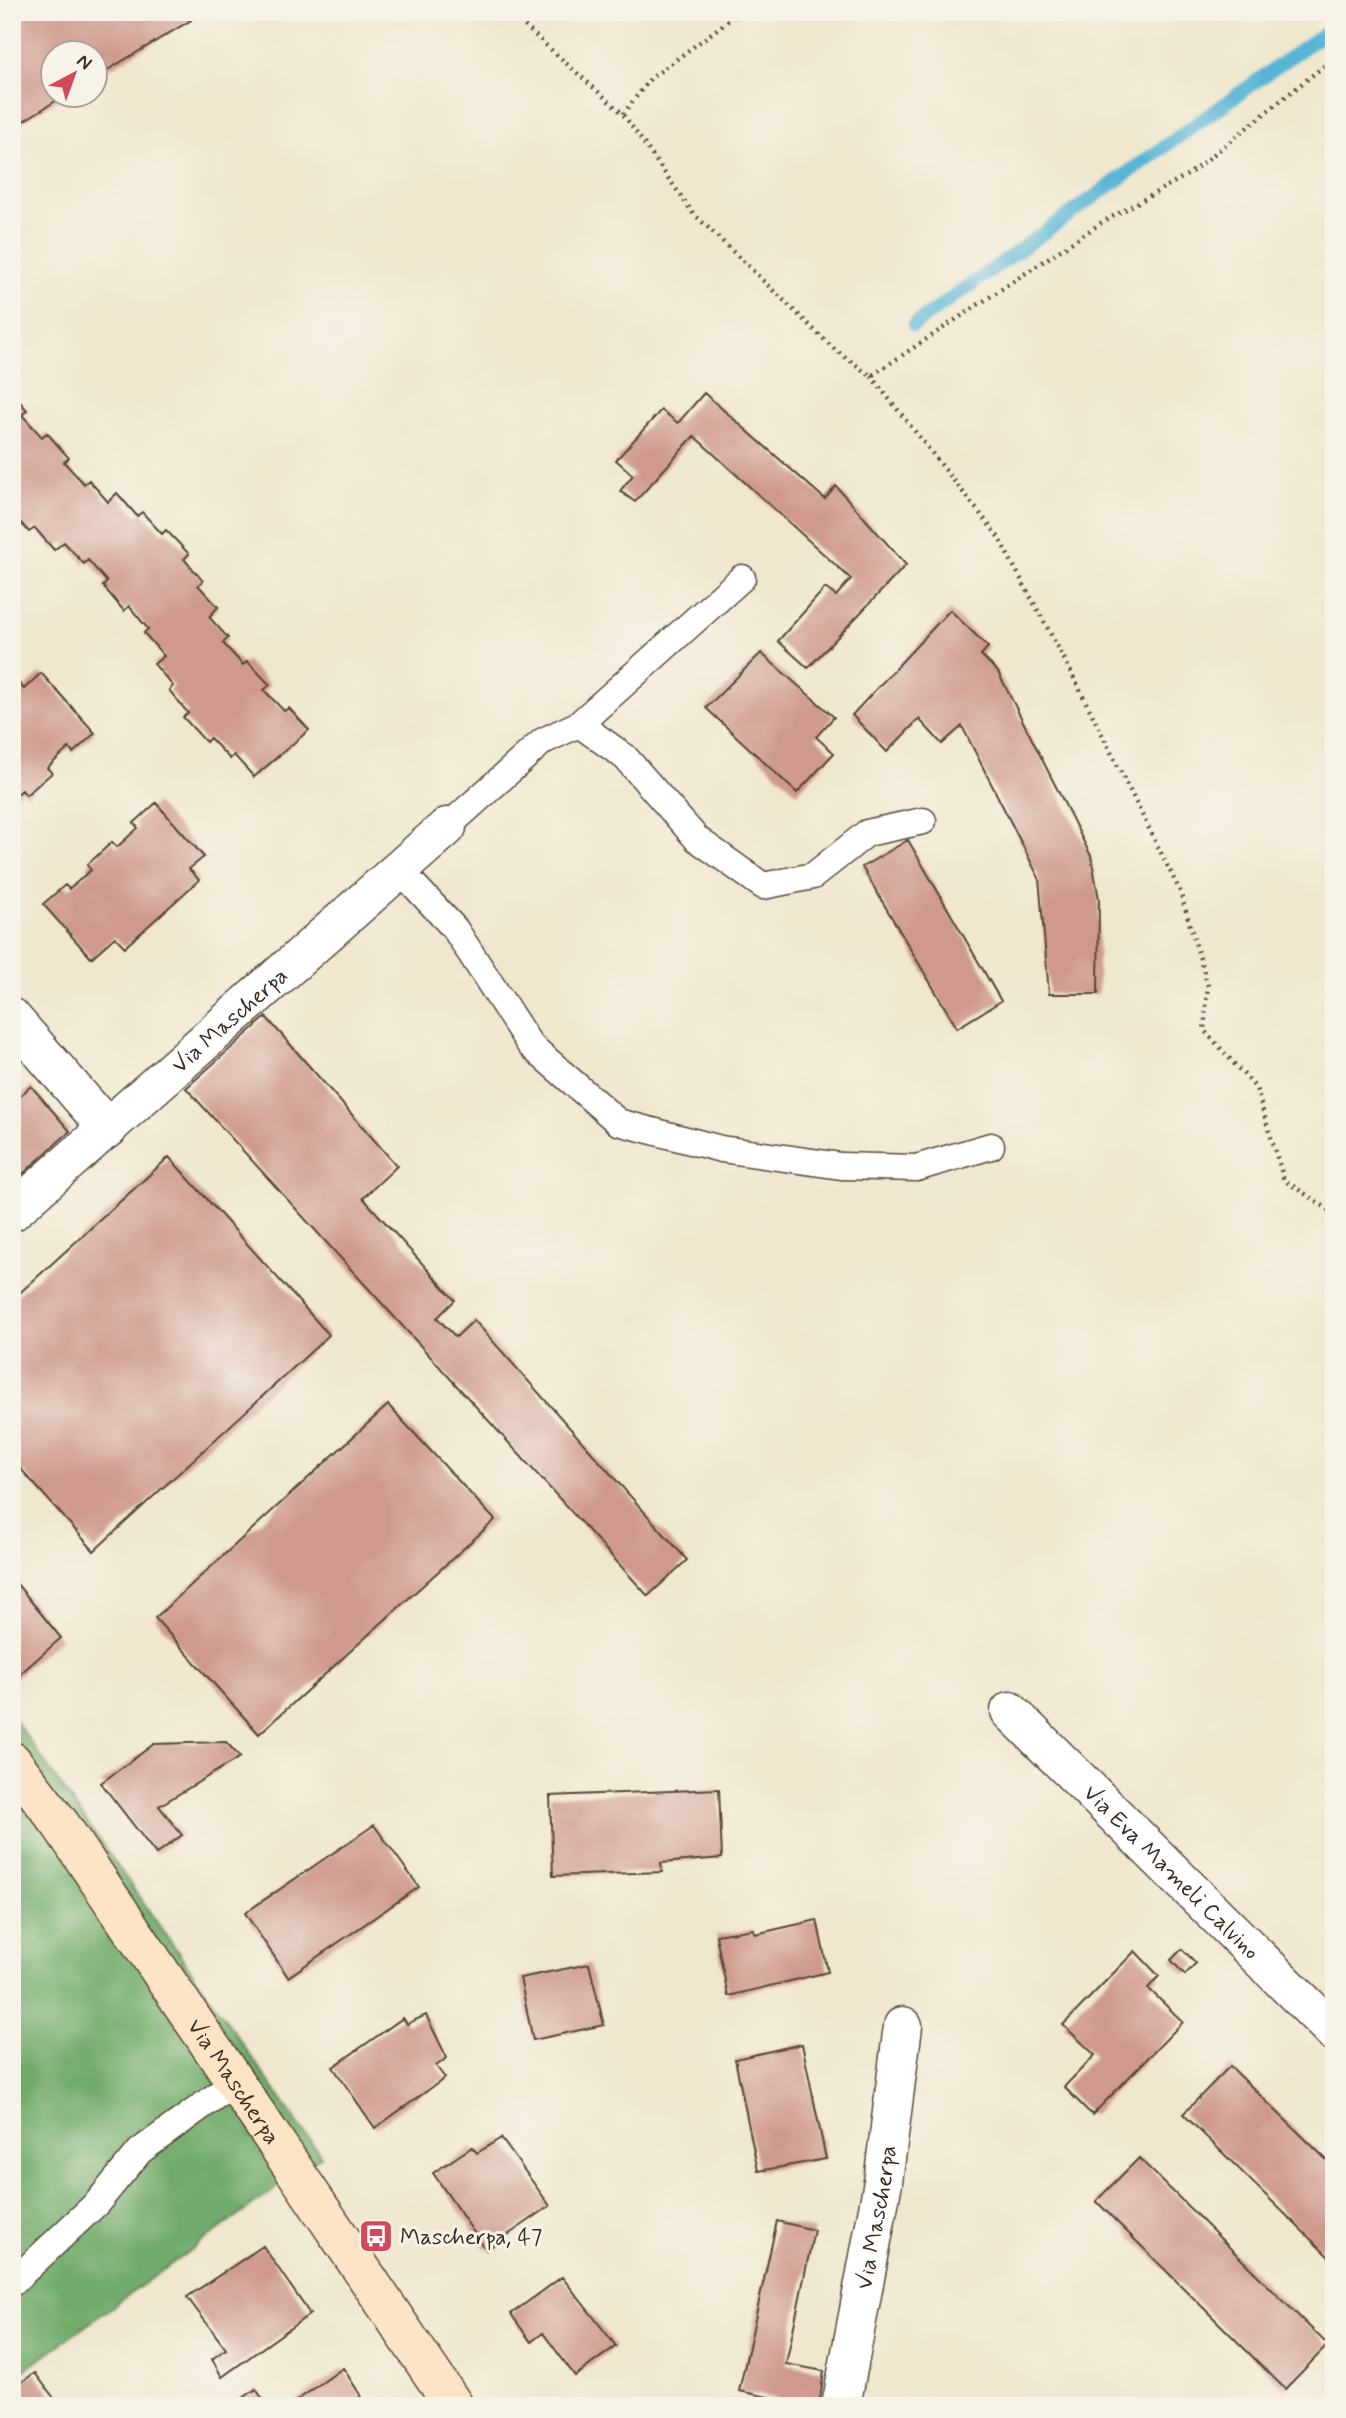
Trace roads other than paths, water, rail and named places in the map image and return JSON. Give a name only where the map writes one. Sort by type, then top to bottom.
[{"type":"street","name":"Via Mascherpa","points":[[12,1212],[447,827]]},
{"type":"street","points":[[12,1018],[108,1129]]},
{"type":"street","name":"Via Eva Mameli Calvino","points":[[1010,1711],[1334,2032]]},
{"type":"street","name":"Via Mascherpa","points":[[12,1761],[61,1825],[454,2406]]},
{"type":"street","name":"Via Mascherpa","points":[[841,2406],[883,2182],[903,2026]]},
{"type":"lane","points":[[447,827],[543,741],[579,724],[742,578]]},
{"type":"lane","points":[[579,724],[625,757],[696,839],[763,886],[813,876],[867,833],[923,821]]},
{"type":"lane","points":[[399,870],[454,929],[530,1045],[618,1122],[721,1150],[841,1166],[916,1168],[991,1146]]},
{"type":"lane","points":[[12,2283],[97,2203],[140,2151],[235,2082]]},
{"type":"waterway","points":[[914,325],[1334,26]]},
{"type":"place","name":"Mascherpa, 47","points":[[376,2236]]}]
